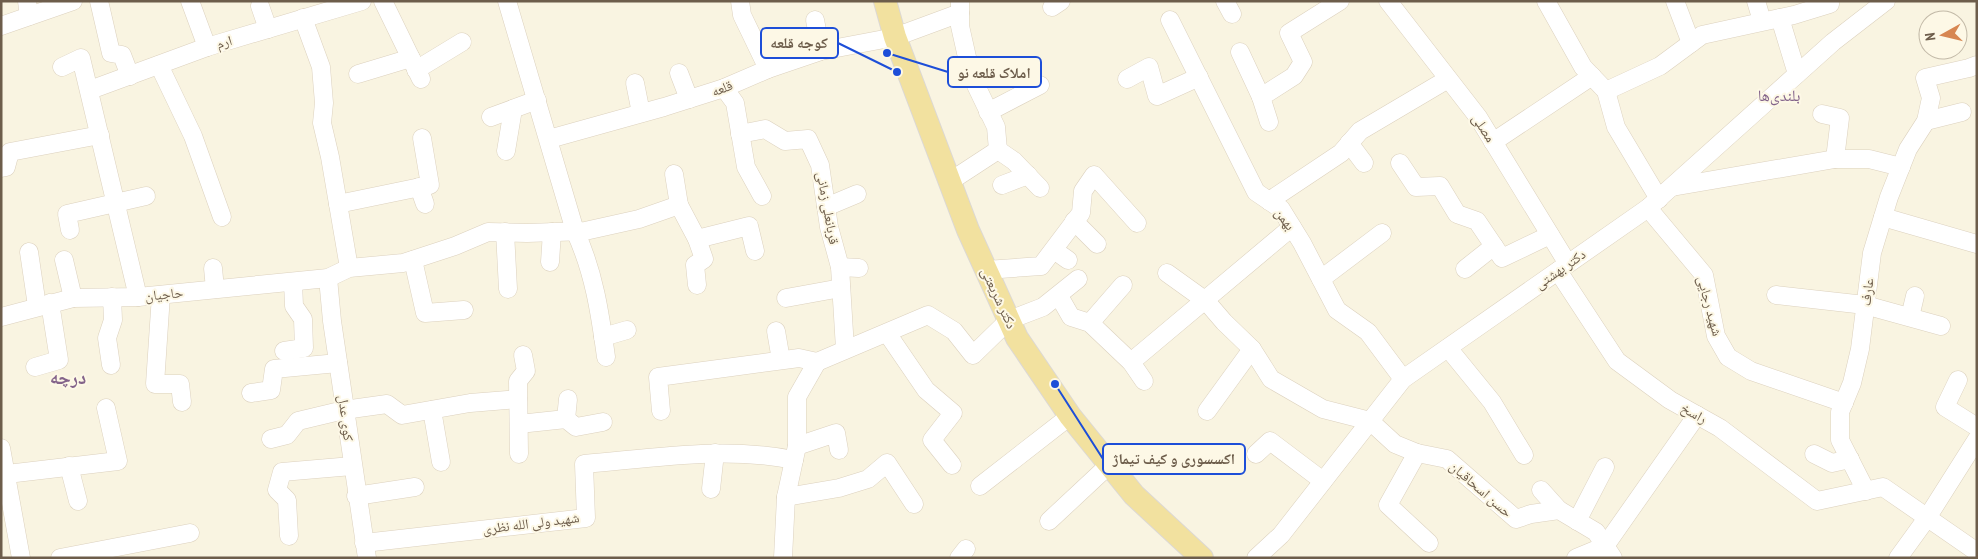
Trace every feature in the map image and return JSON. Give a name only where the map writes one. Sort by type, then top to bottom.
[{"type":"main road","name":"دکتر شریعتی","points":[[885,1],[895,37],[950,182],[986,270],[1017,338],[1070,416],[1134,495],[1196,554]]},
{"type":"street","points":[[1,26],[28,9],[73,1]]},
{"type":"street","points":[[98,1],[111,53],[122,55],[130,76]]},
{"type":"street","points":[[190,1],[208,46]]},
{"type":"street","name":"ارم","points":[[90,90],[208,46],[303,18],[330,6],[362,1]]},
{"type":"street","points":[[383,1],[416,69]]},
{"type":"street","points":[[507,1],[575,231],[584,250],[598,298],[606,357]]},
{"type":"street","points":[[740,1],[742,15],[768,69]]},
{"type":"street","points":[[1261,97],[1294,76],[1303,62],[1289,32],[1340,1]]},
{"type":"street","name":"مصلی","points":[[1388,1],[1478,118],[1550,235],[1563,267]]},
{"type":"street","points":[[1546,1],[1566,40],[1583,67],[1606,91],[1660,66],[1702,35],[1780,18],[1830,4]]},
{"type":"street","points":[[1675,1],[1690,43]]},
{"type":"street","points":[[1756,1],[1762,21]]},
{"type":"street","name":"دکتر بهشتی","points":[[1256,558],[1281,535],[1403,379],[1660,198],[1832,42],[1886,1]]},
{"type":"street","points":[[260,6],[268,29]]},
{"type":"street","points":[[960,7],[960,26],[971,75],[996,127],[998,150]]},
{"type":"street","name":"قلعه","points":[[548,138],[724,88],[768,69],[821,51],[895,37],[960,7]]},
{"type":"street","points":[[303,18],[321,67],[324,103],[329,120],[330,157],[349,268],[403,263],[455,246],[488,232],[575,231],[639,219],[679,205]]},
{"type":"street","points":[[1780,18],[1797,74]]},
{"type":"street","points":[[815,20],[821,51]]},
{"type":"street","name":"بهمن","points":[[1170,20],[1256,192],[1281,209],[1337,310],[1368,332],[1403,379]]},
{"type":"street","points":[[358,74],[416,69],[462,42]]},
{"type":"street","points":[[1240,52],[1261,97],[1269,122]]},
{"type":"street","points":[[62,67],[81,58],[138,297]]},
{"type":"street","points":[[159,65],[193,136],[222,217]]},
{"type":"street","name":"عارف","points":[[1866,491],[1840,440],[1840,412],[1852,383],[1860,349],[1872,253],[1901,167],[1908,150],[1926,120],[1931,98],[1925,78],[1977,65]]},
{"type":"street","points":[[1127,79],[1149,68],[1157,96],[1199,77]]},
{"type":"street","points":[[679,73],[689,99]]},
{"type":"street","points":[[1493,142],[1592,76]]},
{"type":"street","points":[[1269,201],[1341,153],[1360,131],[1448,79]]},
{"type":"street","points":[[636,83],[641,113]]},
{"type":"street","points":[[988,112],[1040,85]]},
{"type":"street","points":[[724,88],[734,103],[746,167],[762,196]]},
{"type":"street","name":"شهید رجایی","points":[[1606,91],[1616,127],[1704,274],[1716,336],[1728,357],[1751,371],[1844,403]]},
{"type":"street","points":[[491,117],[537,100]]},
{"type":"street","points":[[506,151],[513,109]]},
{"type":"street","points":[[1926,120],[1962,112]]},
{"type":"street","points":[[1822,114],[1840,118],[1835,158]]},
{"type":"street","name":"قربانعلی زمانی","points":[[740,134],[765,129],[785,141],[808,139],[820,165],[829,227],[840,267],[845,349]]},
{"type":"street","points":[[1,168],[6,167],[10,152],[100,135]]},
{"type":"street","points":[[338,204],[430,185],[422,138]]},
{"type":"street","points":[[1349,143],[1364,163]]},
{"type":"street","points":[[950,182],[998,150]]},
{"type":"street","points":[[998,150],[1014,161],[1040,188]]},
{"type":"street","points":[[1660,198],[1835,158],[1869,159],[1901,167]]},
{"type":"street","points":[[1400,163],[1416,187],[1440,186],[1457,214],[1477,221],[1502,258],[1550,235]]},
{"type":"street","points":[[674,174],[679,205],[698,239],[704,259],[696,265],[697,285]]},
{"type":"street","points":[[1002,185],[1028,175]]},
{"type":"street","points":[[986,270],[1041,266],[1061,255],[1074,220],[1081,213],[1083,191],[1094,175],[1137,223]]},
{"type":"street","points":[[419,187],[425,204]]},
{"type":"street","points":[[826,208],[857,194]]},
{"type":"street","points":[[70,230],[67,214],[146,196]]},
{"type":"street","points":[[1883,217],[1977,244]]},
{"type":"street","points":[[1074,220],[1097,244]]},
{"type":"street","points":[[698,239],[749,226],[754,250]]},
{"type":"street","points":[[1131,362],[1292,227]]},
{"type":"street","points":[[505,232],[508,289]]},
{"type":"street","points":[[550,262],[552,232]]},
{"type":"street","points":[[1321,279],[1382,233]]},
{"type":"street","points":[[1465,269],[1494,246]]},
{"type":"street","points":[[28,252],[59,360],[35,367]]},
{"type":"street","points":[[64,260],[73,298]]},
{"type":"street","points":[[412,260],[425,313],[464,310]]},
{"type":"street","points":[[840,267],[858,268]]},
{"type":"street","name":"راسخ","points":[[1563,267],[1618,361],[1670,400],[1720,428],[1817,501],[1866,491]]},
{"type":"street","points":[[214,268],[215,289]]},
{"type":"street","name":"حاجیان","points":[[1,317],[73,298],[138,297],[293,282],[328,278],[349,268]]},
{"type":"street","points":[[1167,273],[1206,300],[1224,322],[1252,349],[1271,379],[1323,409],[1370,422]]},
{"type":"street","name":"کوی عدل","points":[[328,278],[344,410],[365,550]]},
{"type":"street","points":[[783,558],[786,497],[795,453],[797,397],[817,362],[928,315],[954,331],[973,355],[1009,320],[1043,307],[1078,279]]},
{"type":"street","points":[[284,351],[304,348],[303,319],[294,306],[293,282]]},
{"type":"street","points":[[1090,322],[1123,285]]},
{"type":"street","points":[[786,298],[841,288]]},
{"type":"street","points":[[161,295],[155,384],[180,384],[182,402]]},
{"type":"street","points":[[1776,295],[1865,305],[1941,326]]},
{"type":"street","points":[[1058,296],[1071,317],[1090,322],[1131,362],[1144,381]]},
{"type":"street","points":[[1910,317],[1915,296]]},
{"type":"street","points":[[111,365],[107,338],[113,320],[112,297]]},
{"type":"street","points":[[603,337],[627,330]]},
{"type":"street","points":[[776,331],[781,360]]},
{"type":"street","points":[[887,333],[926,390],[953,413],[932,440],[952,465]]},
{"type":"street","points":[[1448,348],[1492,402],[1524,454]]},
{"type":"street","points":[[1207,411],[1252,349]]},
{"type":"street","points":[[519,454],[518,381],[526,371],[523,355]]},
{"type":"street","points":[[661,411],[658,378],[799,358],[817,362]]},
{"type":"street","points":[[251,393],[272,390],[274,369],[338,363]]},
{"type":"street","points":[[1958,380],[1945,407],[1977,427]]},
{"type":"street","points":[[271,439],[287,435],[298,421],[344,410],[387,404],[402,415],[518,399]]},
{"type":"street","points":[[566,419],[568,399]]},
{"type":"street","points":[[7,474],[118,461],[106,408]]},
{"type":"street","points":[[432,410],[441,462]]},
{"type":"street","points":[[1576,558],[1609,552],[1697,415]]},
{"type":"street","points":[[980,486],[1070,416]]},
{"type":"street","points":[[519,424],[566,419],[576,427],[602,422]]},
{"type":"street","name":"حسن اسحاقیان","points":[[1370,422],[1395,444],[1417,453],[1447,459],[1516,519],[1531,514],[1559,510]]},
{"type":"street","points":[[795,453],[836,432],[839,450]]},
{"type":"street","points":[[1898,558],[1927,518],[1977,439]]},
{"type":"street","points":[[1256,454],[1270,441],[1323,481]]},
{"type":"street","points":[[1,448],[21,558]]},
{"type":"street","points":[[711,490],[715,453]]},
{"type":"street","name":"شهید ولی الله نظری","points":[[365,550],[586,518],[584,464],[715,453],[795,453]]},
{"type":"street","points":[[1417,453],[1388,505],[1429,543]]},
{"type":"street","points":[[1814,454],[1832,463],[1850,459]]},
{"type":"street","points":[[786,497],[839,488],[868,479],[887,463],[914,504]]},
{"type":"street","points":[[1048,520],[1110,465]]},
{"type":"street","points":[[70,466],[78,501]]},
{"type":"street","points":[[289,536],[287,500],[277,490],[282,472],[352,466]]},
{"type":"street","points":[[1577,521],[1605,467]]},
{"type":"street","points":[[356,496],[415,487]]},
{"type":"street","points":[[1866,491],[1883,487],[1977,552]]},
{"type":"street","points":[[1541,490],[1559,510],[1596,532],[1609,552]]},
{"type":"street","points":[[60,558],[190,534]]},
{"type":"place","name":"املاک قلعه نو","points":[[887,53]]},
{"type":"place","name":"کوجه قلعه","points":[[897,72]]},
{"type":"place","name":"اکسسوری و کیف تیماژ","points":[[1055,384]]},
{"type":"district","name":"بلندی‌ها","points":[[1779,95]]},
{"type":"district","name":"درچه","points":[[68,377]]}]
